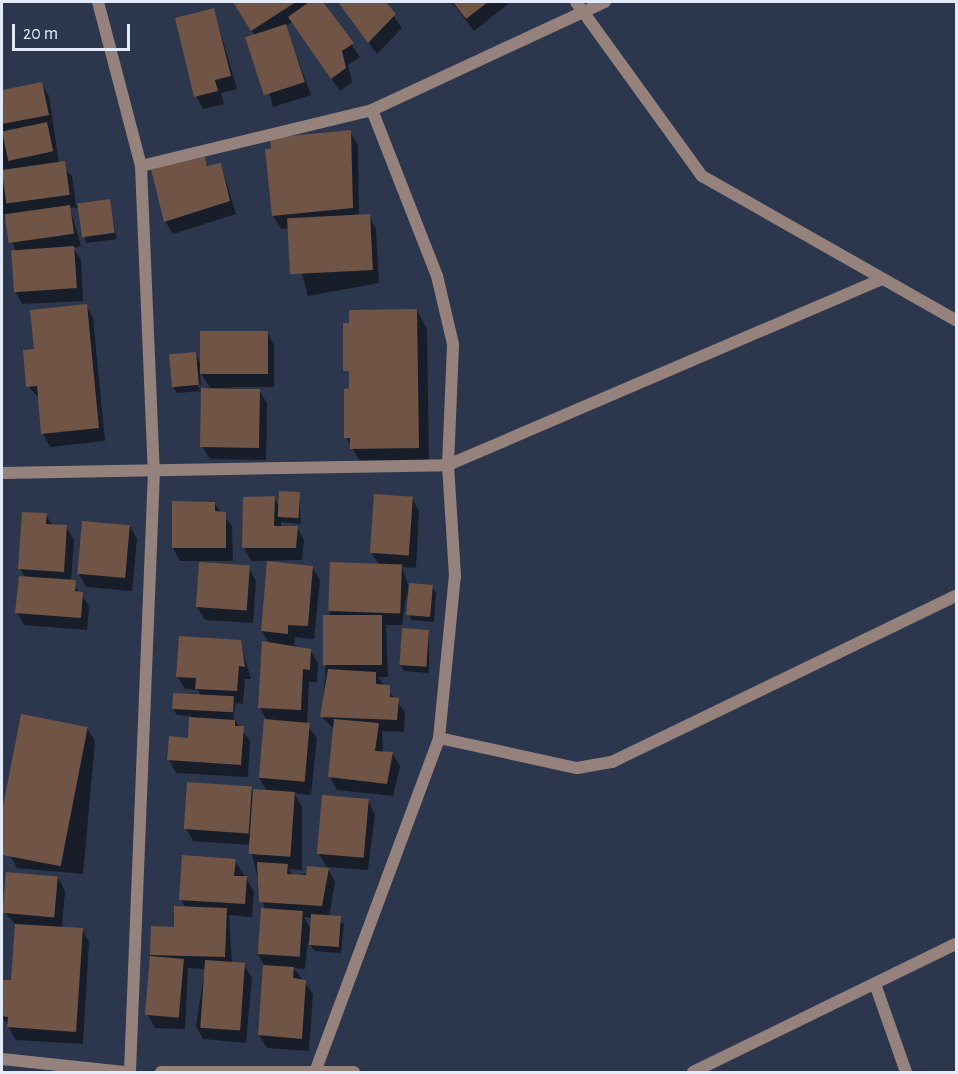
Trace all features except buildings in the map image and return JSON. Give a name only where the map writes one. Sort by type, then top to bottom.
[{"type":"street","points":[[98,2],[141,166],[154,471],[130,1072]]},
{"type":"street","points":[[576,2],[702,176],[957,320]]},
{"type":"street","points":[[141,166],[372,110],[604,2]]},
{"type":"street","points":[[315,1071],[439,738],[455,576],[448,465],[453,344],[437,276],[372,110]]},
{"type":"street","points":[[2,473],[448,465],[881,279]]},
{"type":"street","points":[[439,738],[577,768],[612,762],[957,596]]},
{"type":"street","points":[[693,1072],[957,944]]},
{"type":"street","points":[[875,984],[906,1072]]},
{"type":"street","points":[[2,1059],[124,1072]]},
{"type":"street","points":[[161,1072],[354,1072]]}]
